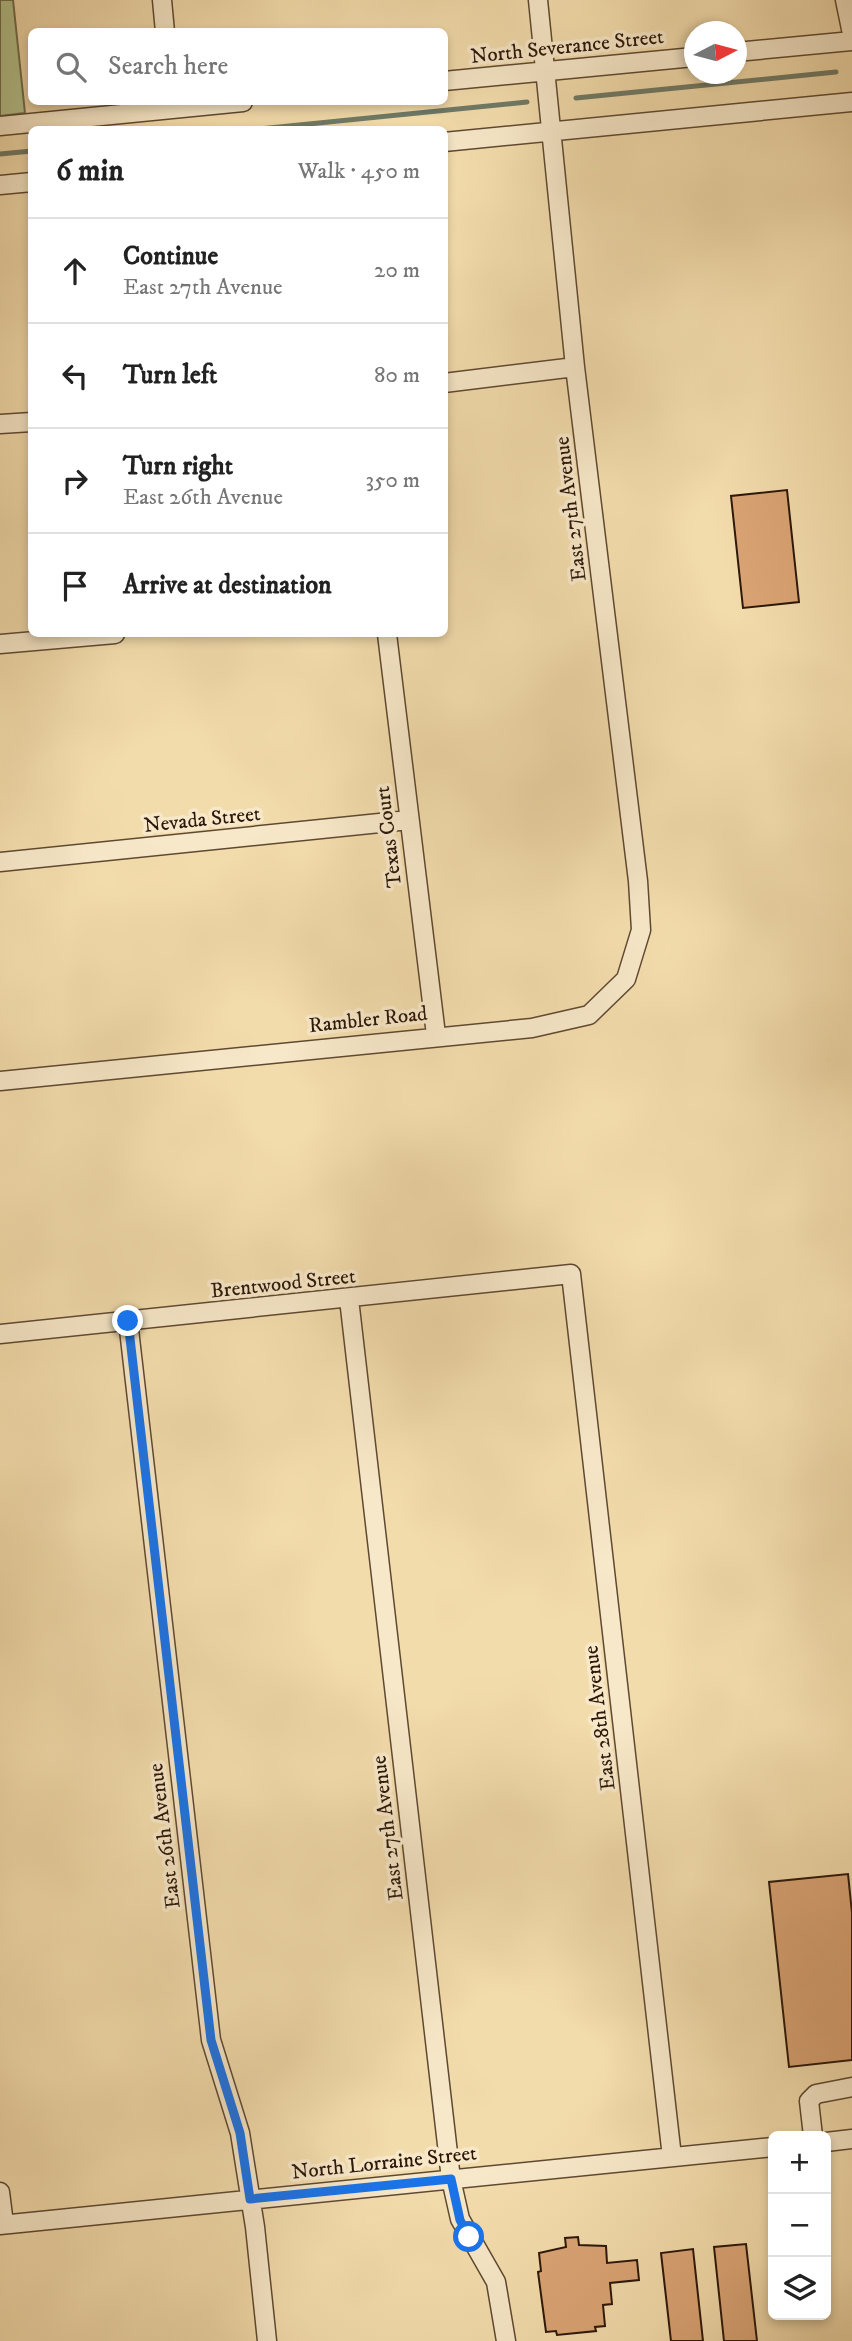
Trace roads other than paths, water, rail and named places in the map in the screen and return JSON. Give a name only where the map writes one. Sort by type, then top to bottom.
[{"type":"street","points":[[162,0],[165,28]]},
{"type":"street","name":"East 27th Avenue","points":[[538,0],[575,367],[638,881]]},
{"type":"street","points":[[845,0],[852,34]]},
{"type":"street","points":[[747,51],[852,41]]},
{"type":"street","name":"North Severance Street","points":[[448,81],[684,58]]},
{"type":"street","points":[[448,142],[852,102]]},
{"type":"street","points":[[0,126],[174,105]]},
{"type":"street","points":[[0,185],[28,182]]},
{"type":"street","points":[[448,383],[575,367]]},
{"type":"street","points":[[0,424],[28,422]]},
{"type":"street","points":[[0,645],[84,637]]},
{"type":"street","name":"Texas Court","points":[[387,637],[436,1035]]},
{"type":"street","name":"Nevada Street","points":[[0,862],[409,820]]},
{"type":"street","name":"Rambler Road","points":[[0,1081],[436,1035],[532,1028],[589,1015],[626,979],[641,930],[638,881]]},
{"type":"street","name":"Brentwood Street","points":[[0,1334],[571,1274]]},
{"type":"street","name":"East 28th Avenue","points":[[571,1274],[672,2157]]},
{"type":"street","name":"East 27th Avenue","points":[[349,1299],[451,2179],[460,2220],[496,2282],[506,2341]]},
{"type":"street","name":"East 26th Avenue","points":[[128,1321],[211,2040],[240,2133],[267,2341]]},
{"type":"street","points":[[812,2131],[809,2101],[816,2094],[852,2087]]},
{"type":"street","points":[[831,2141],[852,2139]]},
{"type":"street","name":"North Lorraine Street","points":[[2,2224],[768,2147]]},
{"type":"street","points":[[0,2192],[2,2224]]},
{"type":"waterway","points":[[576,98],[836,72]]},
{"type":"waterway","points":[[288,126],[527,102]]},
{"type":"waterway","points":[[0,154],[28,151]]}]
